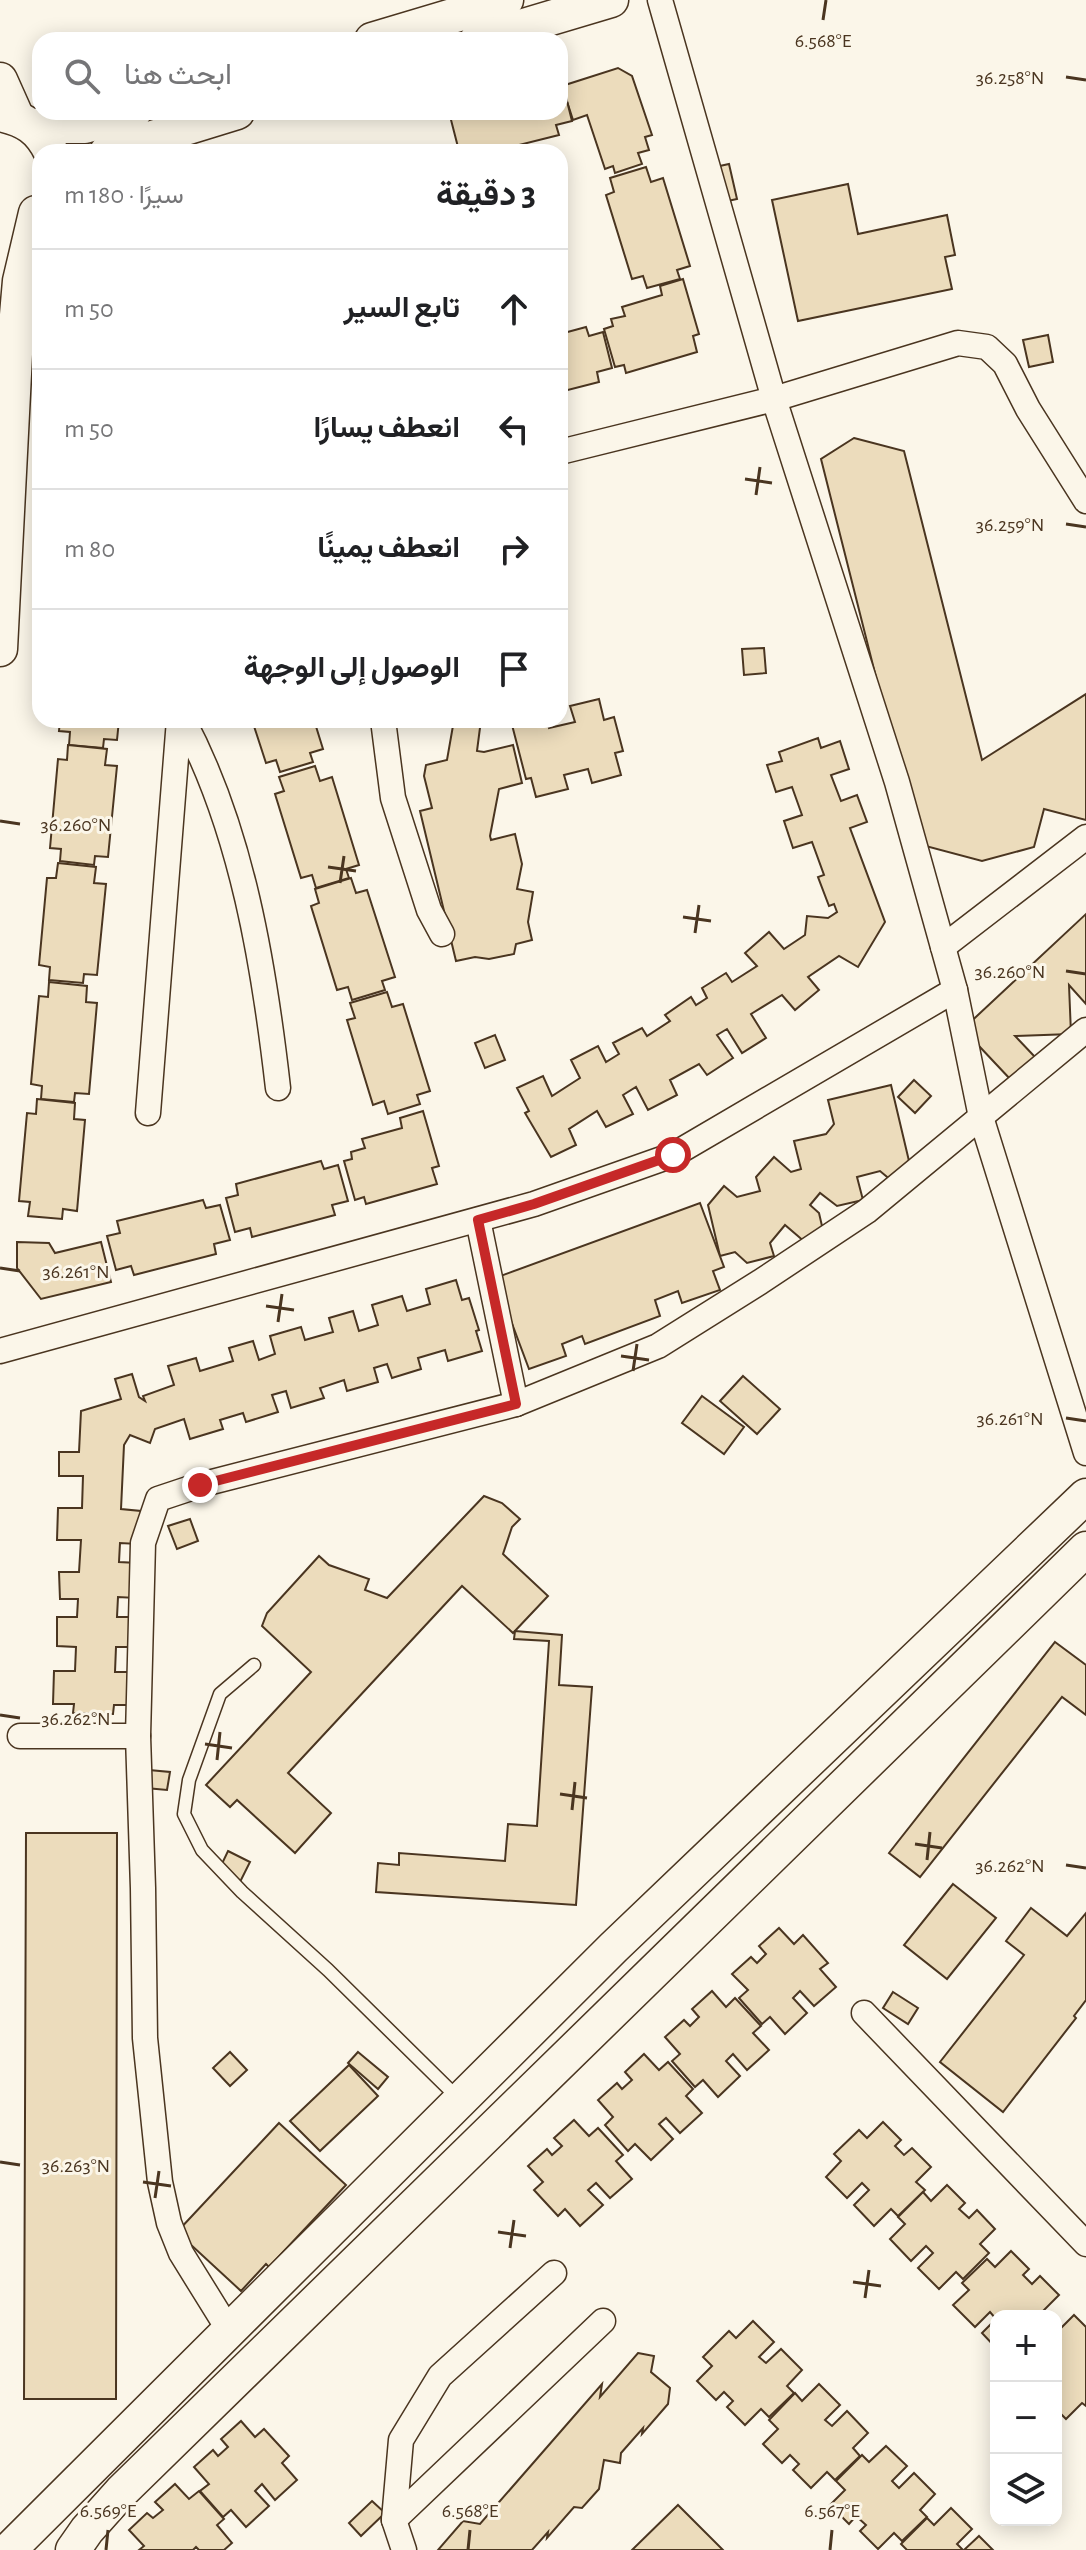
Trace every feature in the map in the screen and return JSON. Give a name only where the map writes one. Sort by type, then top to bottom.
[{"type":"street","points":[[399,32],[506,0]]},
{"type":"street","points":[[504,32],[611,0]]},
{"type":"street","points":[[660,0],[774,399],[897,782],[955,990],[981,1117],[1086,1453]]},
{"type":"street","points":[[0,80],[25,127],[85,126],[106,120]]},
{"type":"street","points":[[133,144],[211,120]]},
{"type":"street","points":[[0,229],[21,224],[32,216]]},
{"type":"street","points":[[0,649],[17,315],[22,269],[32,233]]},
{"type":"street","points":[[568,450],[774,399],[958,343],[987,347],[1005,364],[1028,409],[1086,501]]},
{"type":"street","points":[[148,1113],[180,728]]},
{"type":"street","points":[[186,728],[200,751],[237,862],[267,993],[278,1088]]},
{"type":"street","points":[[384,728],[393,798],[429,910],[442,934]]},
{"type":"street","points":[[943,947],[1086,837]]},
{"type":"street","points":[[0,1351],[534,1204],[673,1155],[955,990]]},
{"type":"street","points":[[230,2332],[181,2253],[169,2223],[160,2182],[145,2038],[138,1736],[143,1543],[158,1499],[230,1476],[516,1404],[658,1346],[867,1211],[1086,1030]]},
{"type":"street","points":[[478,1220],[516,1404]]},
{"type":"street","points":[[9,2550],[614,1947],[1086,1496]]},
{"type":"street","points":[[73,2550],[121,2492],[1086,1549]]},
{"type":"street","points":[[20,1736],[138,1736]]},
{"type":"street","points":[[864,2013],[1086,2244]]},
{"type":"street","points":[[404,2550],[394,2520],[401,2440],[419,2406],[440,2376],[554,2273]]},
{"type":"street","points":[[394,2520],[603,2321]]},
{"type":"lane","points":[[254,1665],[220,1694],[189,1780],[184,1814],[202,1850],[242,1892],[328,1970],[461,2100]]},
{"type":"building","points":[[618,68],[632,76],[652,135],[645,137],[649,150],[638,153],[642,164],[615,173],[613,166],[605,169],[587,115],[573,120],[568,105],[568,84]]},
{"type":"building","points":[[568,105],[572,121],[556,125],[559,135],[523,144],[457,144],[451,120],[568,120]]},
{"type":"building","points":[[729,164],[737,199],[723,202],[715,167]]},
{"type":"building","points":[[646,167],[651,182],[663,178],[690,266],[677,270],[680,279],[647,288],[643,276],[632,279],[606,195],[614,192],[610,178]]},
{"type":"building","points":[[848,184],[858,234],[947,215],[955,255],[945,257],[952,289],[798,321],[772,200]]},
{"type":"building","points":[[683,279],[699,334],[693,336],[697,352],[626,373],[624,365],[615,367],[604,329],[613,326],[611,319],[625,316],[622,307],[662,295],[660,286]]},
{"type":"building","points":[[586,327],[589,336],[603,332],[612,368],[597,372],[599,382],[568,390],[568,332]]},
{"type":"building","points":[[1048,335],[1053,362],[1029,367],[1023,340]]},
{"type":"building","points":[[854,438],[904,451],[982,760],[1086,694],[1086,820],[1044,809],[1034,847],[982,861],[918,844],[821,459]]},
{"type":"building","points":[[764,648],[766,673],[744,675],[742,649]]},
{"type":"building","points":[[599,699],[604,720],[614,717],[623,751],[615,753],[621,775],[592,783],[588,769],[564,775],[568,789],[536,797],[531,778],[526,779],[513,728],[568,728],[568,724],[575,722],[570,706]]},
{"type":"building","points":[[59,728],[118,728],[117,740],[104,739],[103,748],[69,745],[70,732],[59,731]]},
{"type":"building","points":[[255,728],[316,728],[323,749],[310,753],[313,762],[280,772],[276,760],[266,763]]},
{"type":"building","points":[[453,728],[480,728],[477,751],[513,745],[522,783],[499,789],[490,836],[491,840],[515,834],[522,864],[517,889],[533,892],[528,922],[532,940],[516,944],[514,954],[456,961],[420,811],[432,808],[424,776],[426,765],[447,760]]},
{"type":"building","points":[[818,738],[821,748],[840,741],[849,769],[831,775],[841,801],[857,795],[867,822],[850,828],[885,922],[858,967],[839,956],[808,977],[819,990],[795,1010],[782,995],[751,1014],[766,1038],[742,1053],[727,1029],[717,1035],[733,1058],[707,1075],[699,1064],[670,1080],[677,1095],[648,1110],[636,1087],[623,1095],[633,1114],[606,1127],[597,1111],[569,1129],[576,1145],[551,1157],[525,1113],[529,1111],[517,1088],[543,1076],[552,1096],[580,1078],[571,1060],[598,1046],[606,1062],[619,1054],[613,1043],[642,1028],[647,1036],[670,1021],[665,1015],[691,997],[696,1005],[707,998],[702,988],[726,973],[732,982],[757,966],[745,953],[769,932],[784,949],[805,935],[807,916],[828,918],[837,912],[834,904],[829,906],[818,877],[824,875],[812,842],[793,848],[784,821],[802,815],[792,787],[776,792],[767,765],[782,761],[779,752]]},
{"type":"building","points":[[68,745],[107,749],[105,765],[117,766],[108,857],[95,856],[94,865],[60,861],[61,849],[50,848],[58,759],[67,760]]},
{"type":"building","points":[[315,766],[320,781],[332,777],[359,865],[346,869],[349,878],[316,888],[312,875],[301,878],[275,794],[284,791],[279,777]]},
{"type":"building","points":[[58,863],[96,867],[94,883],[106,884],[97,975],[84,974],[83,983],[49,980],[50,967],[39,965],[47,878],[56,878]]},
{"type":"building","points":[[351,878],[356,893],[367,890],[395,977],[382,981],[385,990],[352,1000],[348,987],[337,990],[311,906],[319,903],[315,889]]},
{"type":"building","points":[[1086,914],[1086,1004],[1069,985],[1071,1034],[1015,1036],[1035,1057],[1011,1080],[963,1029]]},
{"type":"building","points":[[49,982],[87,986],[86,1002],[97,1003],[89,1094],[75,1093],[74,1102],[41,1099],[42,1086],[31,1084],[39,996],[48,997]]},
{"type":"building","points":[[387,992],[392,1007],[403,1004],[430,1091],[417,1095],[420,1104],[388,1114],[384,1101],[373,1105],[347,1020],[355,1018],[350,1003]]},
{"type":"building","points":[[495,1035],[505,1060],[485,1068],[475,1043]]},
{"type":"building","points":[[914,1080],[931,1096],[915,1113],[898,1097]]},
{"type":"building","points":[[891,1085],[909,1161],[892,1181],[880,1171],[857,1177],[863,1200],[837,1206],[820,1193],[810,1205],[819,1213],[825,1239],[806,1243],[785,1225],[770,1243],[774,1256],[747,1263],[735,1252],[720,1256],[708,1205],[724,1186],[737,1197],[760,1191],[756,1177],[774,1157],[791,1172],[801,1169],[794,1141],[826,1134],[834,1124],[828,1100]]},
{"type":"building","points":[[37,1099],[75,1103],[74,1119],[85,1120],[77,1211],[63,1209],[62,1219],[28,1216],[30,1202],[19,1201],[27,1113],[36,1114]]},
{"type":"building","points":[[423,1111],[439,1166],[432,1168],[437,1184],[366,1204],[364,1197],[355,1200],[344,1161],[352,1159],[351,1152],[365,1148],[362,1139],[402,1128],[400,1118]]},
{"type":"building","points":[[321,1161],[324,1169],[338,1165],[348,1201],[332,1205],[335,1215],[252,1237],[250,1228],[235,1232],[226,1198],[238,1195],[236,1184]]},
{"type":"building","points":[[203,1200],[206,1208],[220,1205],[230,1240],[214,1244],[216,1254],[134,1275],[131,1266],[116,1270],[107,1236],[120,1233],[117,1221]]},
{"type":"building","points":[[700,1203],[724,1267],[713,1271],[720,1290],[682,1303],[678,1291],[655,1300],[660,1316],[585,1344],[582,1336],[562,1344],[566,1356],[529,1369],[495,1278]]},
{"type":"building","points":[[17,1242],[49,1243],[55,1253],[101,1242],[111,1282],[41,1299],[17,1268]]},
{"type":"building","points":[[456,1280],[462,1300],[469,1298],[482,1351],[448,1361],[445,1350],[418,1358],[421,1369],[392,1378],[387,1364],[374,1368],[378,1382],[347,1391],[344,1380],[320,1388],[324,1398],[291,1408],[286,1391],[272,1395],[278,1412],[246,1422],[243,1413],[220,1420],[223,1429],[190,1439],[184,1419],[155,1429],[150,1443],[130,1435],[124,1445],[121,1509],[141,1511],[138,1544],[120,1543],[119,1562],[138,1563],[136,1598],[118,1597],[117,1617],[135,1617],[135,1647],[116,1647],[115,1672],[134,1672],[133,1705],[114,1705],[113,1714],[73,1713],[74,1704],[53,1704],[54,1671],[75,1671],[76,1647],[57,1646],[57,1617],[77,1617],[78,1599],[60,1599],[59,1572],[79,1572],[81,1540],[57,1540],[58,1508],[82,1508],[83,1476],[59,1476],[59,1452],[79,1452],[81,1411],[121,1399],[115,1379],[132,1374],[139,1397],[145,1401],[143,1396],[174,1385],[168,1366],[196,1358],[200,1371],[233,1361],[229,1348],[253,1341],[259,1360],[275,1354],[270,1336],[301,1327],[305,1340],[333,1332],[329,1318],[353,1311],[359,1331],[378,1325],[372,1305],[402,1296],[407,1311],[430,1304],[426,1289]]},
{"type":"building","points":[[743,1376],[780,1409],[757,1434],[720,1401]]},
{"type":"building","points":[[702,1396],[744,1427],[724,1454],[682,1423]]},
{"type":"building","points":[[484,1496],[502,1503],[520,1519],[512,1527],[503,1554],[548,1596],[513,1633],[462,1586],[288,1773],[331,1813],[295,1853],[237,1800],[230,1807],[206,1785],[311,1672],[262,1626],[267,1613],[319,1556],[329,1565],[369,1579],[365,1590],[387,1598]]},
{"type":"building","points":[[190,1519],[198,1541],[177,1549],[168,1526]]},
{"type":"building","points":[[515,1631],[562,1635],[559,1685],[592,1687],[576,1905],[376,1892],[378,1863],[399,1865],[399,1853],[505,1861],[508,1824],[537,1826],[549,1641],[514,1639]]},
{"type":"building","points":[[1055,1642],[1086,1665],[1086,1715],[1062,1697],[920,1877],[889,1853]]},
{"type":"building","points":[[149,1770],[170,1772],[167,1790],[146,1788]]},
{"type":"building","points":[[26,1833],[117,1833],[116,2399],[24,2399]]},
{"type":"building","points":[[228,1851],[250,1862],[240,1882],[218,1872]]},
{"type":"building","points":[[953,1884],[996,1918],[947,1979],[904,1945]]},
{"type":"building","points":[[1031,1908],[1067,1936],[1086,1913],[1086,2000],[1074,2016],[1076,2018],[1003,2112],[940,2062],[1024,1955],[1006,1941]]},
{"type":"building","points":[[779,1928],[794,1944],[803,1935],[828,1963],[820,1969],[836,1987],[814,2006],[800,1991],[793,1998],[807,2013],[785,2034],[770,2017],[762,2024],[739,1998],[748,1990],[732,1974],[751,1957],[757,1963],[766,1954],[759,1946]]},
{"type":"building","points":[[712,1991],[726,2007],[735,1998],[761,2026],[753,2033],[769,2050],[747,2070],[733,2054],[726,2061],[740,2076],[718,2097],[703,2080],[695,2087],[672,2061],[680,2054],[665,2037],[684,2020],[690,2026],[699,2017],[692,2009]]},
{"type":"building","points":[[893,1992],[918,2008],[908,2024],[883,2008]]},
{"type":"building","points":[[230,2052],[247,2070],[230,2086],[213,2068]]},
{"type":"building","points":[[358,2052],[388,2077],[378,2089],[348,2063]]},
{"type":"building","points":[[644,2054],[659,2070],[668,2062],[693,2089],[686,2096],[702,2113],[680,2133],[666,2118],[659,2124],[673,2139],[651,2160],[635,2144],[628,2151],[605,2125],[613,2117],[598,2100],[617,2083],[622,2089],[632,2080],[625,2072]]},
{"type":"building","points":[[349,2065],[378,2096],[320,2151],[290,2121]]},
{"type":"building","points":[[574,2120],[589,2136],[598,2128],[623,2155],[616,2161],[632,2179],[610,2198],[596,2183],[588,2190],[603,2205],[580,2226],[565,2209],[558,2216],[534,2190],[543,2182],[528,2166],[547,2149],[552,2155],[562,2146],[554,2138]]},
{"type":"building","points":[[883,2122],[901,2140],[895,2146],[904,2155],[912,2148],[931,2167],[916,2182],[925,2190],[898,2216],[891,2209],[874,2226],[854,2205],[869,2190],[862,2183],[847,2198],[826,2177],[841,2161],[834,2154],[859,2130],[867,2138]]},
{"type":"building","points":[[279,2123],[346,2185],[269,2267],[266,2264],[241,2291],[177,2232]]},
{"type":"building","points":[[947,2185],[965,2203],[959,2209],[969,2218],[977,2210],[995,2229],[980,2244],[989,2253],[963,2279],[956,2272],[939,2289],[918,2268],[933,2253],[926,2246],[911,2261],[890,2239],[905,2224],[898,2217],[923,2192],[931,2201]]},
{"type":"building","points":[[1011,2251],[1029,2269],[1023,2275],[1032,2284],[1040,2276],[1059,2295],[1044,2310],[990,2310],[975,2327],[953,2305],[969,2290],[962,2283],[987,2259],[995,2267]]},
{"type":"building","points":[[1074,2315],[1086,2327],[1086,2406],[1082,2403],[1066,2419],[1062,2415],[1062,2327]]},
{"type":"building","points":[[753,2321],[774,2342],[759,2357],[766,2363],[781,2349],[802,2370],[787,2386],[794,2393],[769,2417],[761,2409],[745,2425],[727,2407],[733,2401],[724,2392],[716,2400],[697,2381],[712,2366],[703,2357],[729,2331],[736,2338]]},
{"type":"building","points":[[990,2325],[990,2342],[982,2333]]},
{"type":"building","points":[[638,2353],[654,2356],[651,2372],[670,2388],[668,2404],[621,2453],[620,2463],[604,2460],[599,2489],[582,2508],[574,2507],[532,2550],[438,2550],[463,2521],[480,2524],[602,2384],[600,2397]]},
{"type":"building","points":[[819,2384],[840,2405],[825,2420],[832,2426],[847,2411],[868,2433],[853,2448],[860,2456],[835,2480],[827,2472],[811,2488],[793,2470],[799,2464],[790,2455],[782,2463],[763,2444],[778,2429],[769,2420],[795,2393],[802,2401]]},
{"type":"building","points":[[241,2421],[255,2437],[264,2429],[289,2456],[282,2463],[297,2480],[275,2500],[262,2484],[255,2491],[269,2506],[246,2527],[231,2510],[223,2517],[200,2491],[209,2484],[194,2467],[213,2450],[218,2456],[228,2447],[221,2439]]},
{"type":"building","points":[[886,2446],[907,2466],[892,2481],[899,2488],[914,2473],[935,2494],[920,2510],[927,2517],[902,2541],[894,2533],[878,2549],[860,2531],[866,2525],[856,2516],[849,2524],[830,2505],[845,2490],[836,2481],[862,2455],[869,2462]]},
{"type":"building","points":[[175,2484],[189,2499],[199,2491],[224,2519],[217,2525],[232,2543],[224,2550],[199,2550],[196,2547],[193,2550],[139,2550],[144,2546],[129,2530],[147,2513],[153,2518],[163,2510],[155,2502]]},
{"type":"building","points":[[372,2501],[385,2513],[361,2536],[349,2523]]},
{"type":"building","points":[[678,2505],[723,2550],[632,2550]]},
{"type":"building","points":[[951,2508],[972,2529],[957,2544],[963,2550],[907,2550],[901,2544],[927,2518],[934,2525]]},
{"type":"building","points":[[979,2536],[993,2550],[964,2550]]},
{"type":"route","points":[[200,1485],[516,1404],[478,1220],[534,1204],[673,1155]]}]
